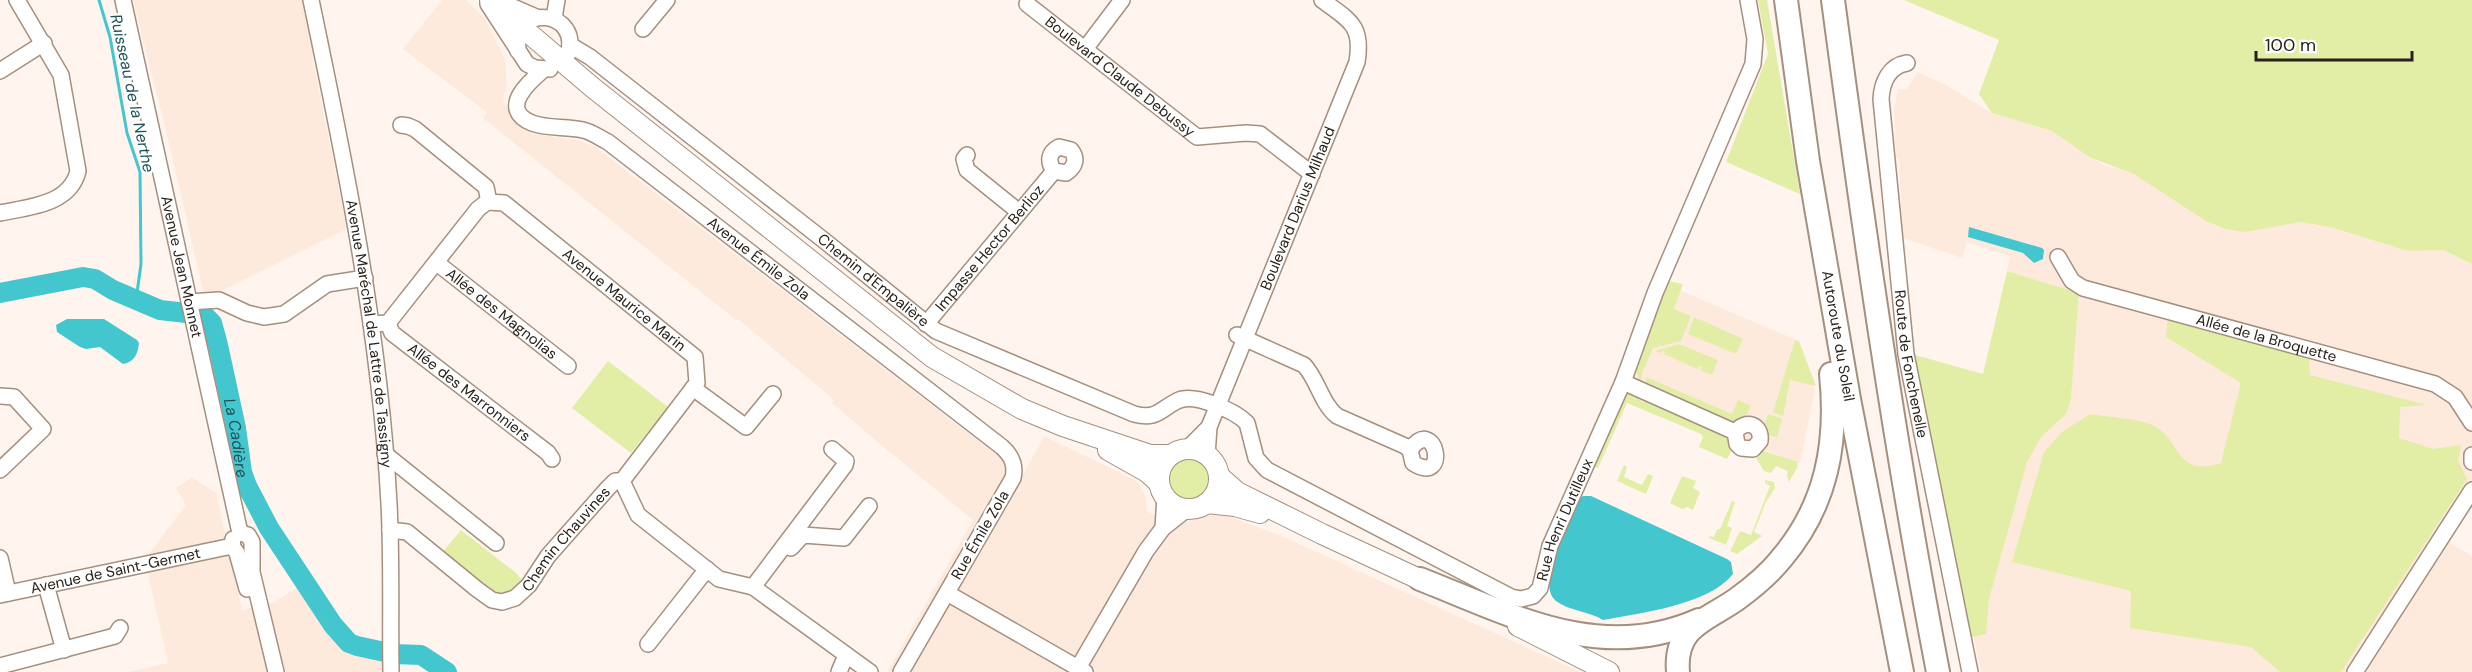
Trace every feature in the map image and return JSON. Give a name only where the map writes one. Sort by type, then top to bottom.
[{"type":"highway","name":"Autoroute du Soleil","points":[[1786,0],[1808,161],[1849,399],[1900,666]]},
{"type":"highway","points":[[1833,0],[1886,381],[1910,531],[1938,672]]},
{"type":"highway","points":[[1420,579],[1529,622],[1583,637],[1616,639],[1686,626],[1736,600],[1781,560],[1802,531],[1814,507],[1827,472],[1832,443],[1834,401],[1808,161]]},
{"type":"highway","points":[[1678,672],[1678,653],[1686,634],[1711,614]]},
{"type":"main road","points":[[488,0],[529,22],[932,357],[1022,409],[1063,426],[1150,455],[1179,452],[1207,455],[1213,461],[1219,477],[1237,492],[1545,639],[1609,672]]},
{"type":"main road","points":[[1063,426],[1147,472],[1177,506],[1187,509],[1200,507],[1207,503],[1214,496],[1219,477]]},
{"type":"main road","points":[[1162,490],[1161,468],[1179,452]]},
{"type":"main road","points":[[1207,503],[1235,506],[1322,534]]},
{"type":"main road","points":[[1545,639],[1624,672]]},
{"type":"street","points":[[0,213],[56,200],[77,176],[78,171],[61,75],[17,0]]},
{"type":"street","name":"Avenue Jean Monnet","points":[[123,0],[267,672]]},
{"type":"street","name":"Avenue Maréchal de Lattre de Tassigny","points":[[312,0],[365,278],[371,324],[385,454],[390,530],[391,668]]},
{"type":"street","points":[[488,0],[519,54],[527,64],[543,70]]},
{"type":"street","points":[[497,0],[529,22]]},
{"type":"street","points":[[554,18],[557,0]]},
{"type":"street","points":[[643,29],[667,0]]},
{"type":"street","points":[[1085,49],[1122,0]]},
{"type":"street","name":"Boulevard Darius Milhaud","points":[[1207,455],[1209,427],[1240,337],[1312,174],[1357,62],[1360,44],[1356,28],[1322,0]]},
{"type":"street","name":"Rue Henri Dutilleux","points":[[1217,406],[1241,417],[1247,423],[1256,458],[1267,470],[1511,597],[1521,599],[1533,596],[1540,588],[1550,546],[1623,382],[1655,293],[1753,64],[1755,39],[1748,0]]},
{"type":"street","name":"Boulevard Claude Debussy","points":[[1027,4],[1197,137],[1260,134],[1312,174]]},
{"type":"street","points":[[520,90],[518,34],[529,22],[554,18]]},
{"type":"street","points":[[520,90],[543,70],[557,66],[566,54],[566,29],[554,18]]},
{"type":"street","points":[[0,71],[44,43]]},
{"type":"street","name":"Chemin d'Empalière","points":[[566,54],[590,57],[944,336],[1134,414],[1151,416],[1185,398],[1197,399],[1217,406]]},
{"type":"street","name":"Route de Fonchenelle","points":[[1907,63],[1899,64],[1892,69],[1884,84],[1881,99],[1906,354],[1970,672]]},
{"type":"street","name":"Avenue Émile Zola","points":[[520,90],[516,105],[520,115],[531,123],[583,129],[608,142],[1002,447],[1012,458],[1013,478]]},
{"type":"street","points":[[371,324],[388,323],[478,209],[489,202],[486,187],[415,129],[400,125]]},
{"type":"street","points":[[967,155],[964,159],[967,170],[1019,213]]},
{"type":"street","name":"Impasse Hector Berlioz","points":[[926,324],[1053,171]]},
{"type":"street","name":"Avenue Maurice Marin","points":[[489,202],[504,204],[695,357],[698,383],[693,388]]},
{"type":"street","name":"Allée de la Broquette","points":[[2058,257],[2072,281],[2083,288],[2435,384],[2456,397],[2472,423]]},
{"type":"street","name":"Allée des Magnolias","points":[[436,263],[568,366]]},
{"type":"street","points":[[191,311],[219,300],[247,313],[264,316],[284,314],[327,284],[365,278]]},
{"type":"street","name":"Allée des Marronniers","points":[[388,323],[392,333],[548,453],[552,459]]},
{"type":"street","points":[[1240,337],[1304,365],[1310,371],[1326,405],[1337,416],[1410,450]]},
{"type":"street","points":[[1623,382],[1735,432]]},
{"type":"street","points":[[772,394],[746,427],[693,388],[622,481],[638,515],[719,579],[755,589],[870,672]]},
{"type":"street","points":[[0,396],[14,397],[43,429],[0,470]]},
{"type":"street","name":"Boulevard Darius Milhaud","points":[[1179,452],[1209,427]]},
{"type":"street","points":[[755,589],[845,465],[846,461],[832,449]]},
{"type":"street","points":[[385,454],[496,543]]},
{"type":"street","points":[[2472,455],[2472,462]]},
{"type":"street","name":"Rue Émile Zola","points":[[901,672],[1013,478]]},
{"type":"street","name":"Chemin Chauvines","points":[[390,530],[407,532],[478,590],[492,600],[502,602],[515,598],[529,585],[548,556],[608,488],[615,481],[622,481]]},
{"type":"street","points":[[1162,490],[1163,528]]},
{"type":"street","points":[[2355,672],[2472,490]]},
{"type":"street","points":[[755,589],[803,535],[844,538],[869,506]]},
{"type":"street","points":[[947,593],[1082,670],[1146,551],[1163,528],[1187,509]]},
{"type":"street","name":"Avenue Jean Monnet","points":[[240,545],[252,572],[276,672]]},
{"type":"street","name":"Avenue de Saint-Germet","points":[[4,594],[240,545]]},
{"type":"street","points":[[0,558],[4,594]]},
{"type":"street","points":[[648,644],[707,569]]},
{"type":"street","points":[[46,585],[64,650]]},
{"type":"street","points":[[0,666],[115,636],[120,628]]},
{"type":"street","points":[[839,672],[846,655]]},
{"type":"shaded area","points":[[133,0],[303,0],[315,55],[312,57],[347,229],[205,299]]},
{"type":"shaded area","points":[[442,0],[466,0],[485,19],[505,59],[507,85],[503,100],[514,122],[533,134],[578,140],[594,146],[1023,475],[1044,436],[1137,481],[1145,496],[1147,511],[1176,527],[1191,519],[1207,515],[1227,516],[1282,536],[1580,672],[887,672],[973,520],[869,435],[832,403],[834,400],[738,319],[736,320],[483,118],[487,112],[403,49]]},
{"type":"shaded area","points":[[1918,72],[1946,85],[1992,113],[2052,131],[2104,165],[2134,173],[2151,183],[2277,225],[2300,222],[2330,227],[2408,251],[2443,250],[2472,264],[2472,507],[2449,542],[2472,556],[2472,672],[1981,672],[1915,355],[2071,399],[2079,293],[2007,271],[2010,256],[1967,242],[1962,258],[1897,236],[1902,227],[1894,110],[1898,89],[1907,89]]},
{"type":"shaded area","points":[[1670,286],[1799,341],[1815,390],[1800,463],[1762,449],[1745,460],[1734,446],[1623,388]]},
{"type":"shaded area","points":[[192,477],[216,493],[242,610],[272,603],[302,585],[347,644],[386,655],[385,672],[128,672],[168,663],[144,556],[148,555],[186,505],[176,488]]},
{"type":"green space","points":[[1758,0],[1767,0],[1800,194],[1726,162],[1768,54]]},
{"type":"green space","points":[[1904,0],[2472,0],[2472,264],[2443,250],[2408,251],[2330,227],[2300,222],[2245,232],[2226,229],[2206,221],[2134,174],[2091,158],[2052,131],[1992,113],[1979,94],[1999,40]]},
{"type":"green space","points":[[2007,271],[2079,293],[2071,399],[2066,414],[2041,437],[2027,462],[1989,599],[1986,634],[1968,638],[1911,358],[1915,355],[1983,374]]},
{"type":"green space","points":[[1669,281],[1683,284],[1674,309],[1691,316],[1681,341],[1653,348],[1642,373],[1641,383],[1636,372],[1640,360],[1637,357],[1665,284]]},
{"type":"green space","points":[[1694,317],[1743,339],[1736,354],[1688,334]]},
{"type":"green space","points":[[2168,318],[2309,358],[2310,375],[2427,405],[2400,407],[2399,438],[2433,449],[2461,445],[2458,460],[2467,479],[2341,672],[2280,672],[2251,647],[2130,628],[2131,591],[2012,562],[2044,452],[2062,432],[2090,414],[2150,424],[2168,437],[2186,461],[2194,465],[2205,466],[2221,463],[2241,383],[2166,337]]},
{"type":"green space","points":[[1795,340],[1799,341],[1816,386],[1790,380],[1783,416],[1773,412]]},
{"type":"green space","points":[[1679,344],[1718,360],[1712,375],[1700,370],[1702,367],[1699,366],[1697,369],[1664,354],[1665,352],[1655,351]]},
{"type":"green space","points":[[608,361],[668,407],[631,453],[572,408]]},
{"type":"green space","points":[[1646,377],[1732,414],[1738,400],[1751,406],[1744,419],[1731,422],[1645,384]]},
{"type":"green space","points":[[1640,395],[1638,399],[1644,402],[1646,398],[1727,433],[1734,446],[1727,459],[1699,447],[1703,437],[1701,434],[1627,403],[1598,468],[1591,466],[1623,396]]},
{"type":"green space","points":[[1768,414],[1782,419],[1777,437],[1766,435],[1759,423],[1764,425]]},
{"type":"green space","points":[[1761,450],[1798,462],[1789,482],[1788,471],[1776,466],[1771,473],[1764,471],[1756,458],[1761,455]]},
{"type":"green space","points":[[1188,459],[1202,465],[1208,479],[1202,493],[1188,499],[1174,493],[1168,479],[1174,465]]},
{"type":"green space","points":[[1624,465],[1627,467],[1624,477],[1642,485],[1648,474],[1653,476],[1646,494],[1617,481]]},
{"type":"green space","points":[[1682,476],[1696,481],[1693,488],[1700,492],[1693,510],[1687,507],[1682,509],[1670,503]]},
{"type":"green space","points":[[1765,480],[1774,482],[1775,488],[1766,502],[1754,532],[1762,536],[1737,554],[1730,551],[1740,531],[1751,535],[1770,486],[1765,483]]},
{"type":"green space","points":[[1732,501],[1735,502],[1727,526],[1732,528],[1726,545],[1709,538],[1714,537],[1717,529],[1720,529]]},
{"type":"green space","points":[[461,530],[516,573],[525,583],[512,594],[499,597],[441,554]]},
{"type":"water","points":[[1969,227],[2042,248],[2044,250],[2043,259],[2034,263],[2023,253],[1968,237]]},
{"type":"water","points":[[67,319],[104,319],[137,340],[138,350],[130,361],[123,364],[100,347],[86,349],[80,347],[57,332],[56,325]]},
{"type":"water","points":[[1583,496],[1591,496],[1727,559],[1731,562],[1733,574],[1722,585],[1691,600],[1654,611],[1603,620],[1561,604],[1551,593],[1549,581],[1551,567],[1567,522],[1577,501]]},
{"type":"waterway","name":"Ruisseau de la Nerthe","points":[[99,0],[110,37],[127,133],[140,172],[141,264],[136,300]]},
{"type":"waterway","name":"La Cadière","points":[[0,293],[83,277],[95,279],[113,290],[160,310],[204,315],[212,323],[218,345],[236,428],[242,472],[247,486],[269,528],[333,625],[349,643],[394,654],[421,655],[447,672]]}]
